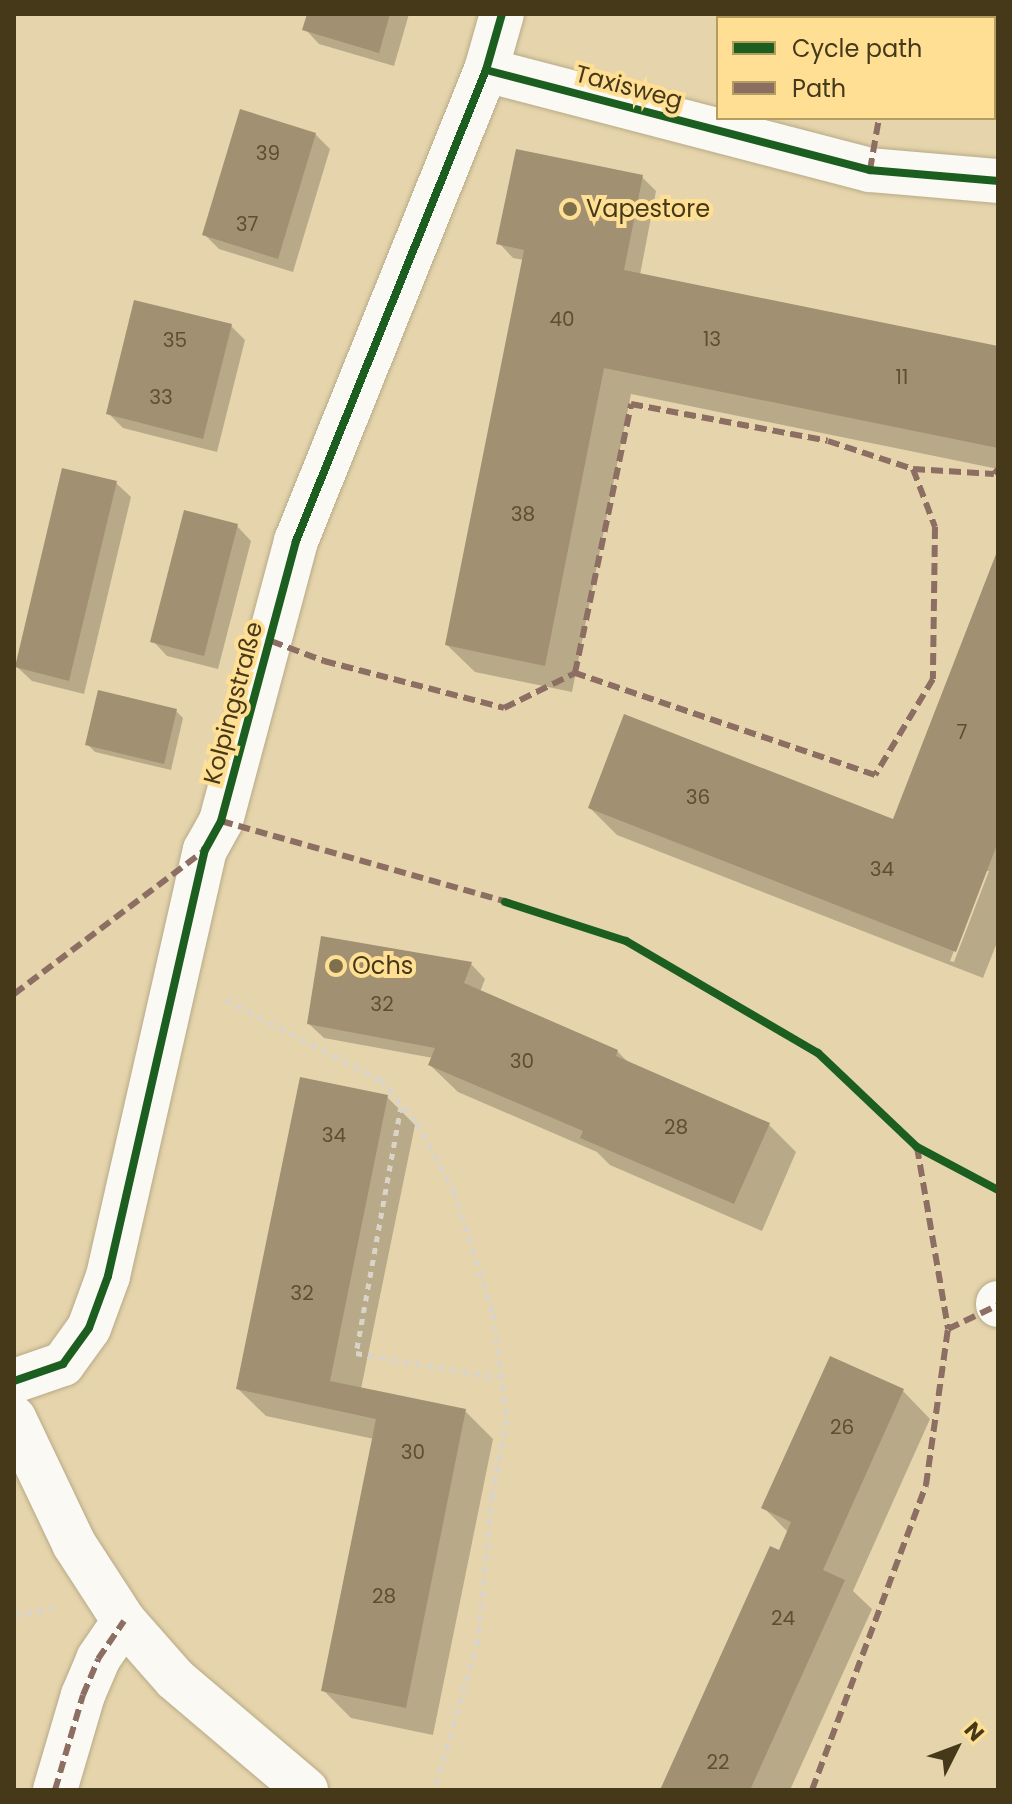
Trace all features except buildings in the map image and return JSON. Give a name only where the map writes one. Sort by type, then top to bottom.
[{"type":"street","name":"Kolpingstraße","points":[[14,1381],[63,1364],[89,1328],[108,1276],[179,975],[205,850],[221,821],[296,541],[486,70],[502,14]]},
{"type":"street","name":"Taxisweg","points":[[486,70],[870,170],[998,181]]},
{"type":"street","points":[[14,1418],[74,1544],[124,1621],[175,1679],[306,1790]]},
{"type":"street","points":[[55,1790],[88,1683],[98,1659],[124,1621]]},
{"type":"path","points":[[179,975],[381,1080],[417,1123],[454,1191],[493,1313],[507,1419],[492,1495],[478,1640],[434,1790]]},
{"type":"path","points":[[401,1105],[356,1353],[501,1378]]},
{"type":"marked path","points":[[870,170],[879,120]]},
{"type":"marked path","points":[[913,469],[935,527],[933,679],[875,775],[575,673],[631,404],[828,441],[913,469],[994,474],[998,469]]},
{"type":"marked path","points":[[271,641],[324,661],[504,708],[575,673]]},
{"type":"marked path","points":[[221,821],[510,903]]},
{"type":"marked path","points":[[14,994],[205,850]]},
{"type":"marked path","points":[[917,1147],[948,1329]]},
{"type":"marked path","points":[[812,1790],[926,1485],[948,1329],[998,1305]]},
{"type":"marked path","points":[[55,1790],[83,1695],[98,1659],[124,1621]]},
{"type":"cycle path","points":[[14,1381],[63,1364],[89,1328],[108,1276],[205,850],[221,821],[296,541],[486,70],[502,14]]},
{"type":"cycle path","points":[[486,70],[870,170],[998,181]]},
{"type":"cycle path","points":[[505,902],[626,941],[818,1053],[917,1147],[998,1190]]},
{"type":"place","name":"Vapestore","points":[[570,209]]},
{"type":"place","name":"Ochs","points":[[336,966]]}]
